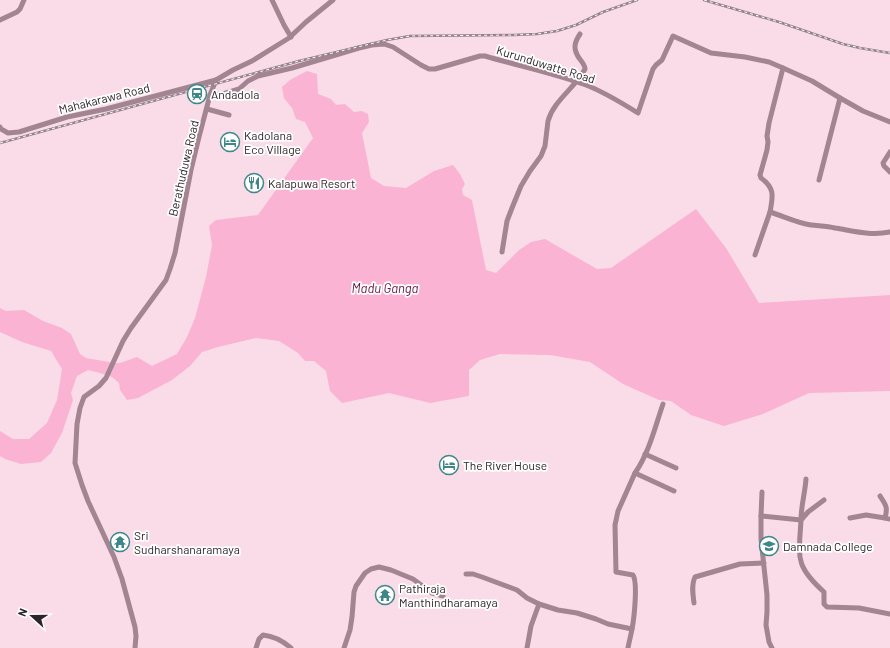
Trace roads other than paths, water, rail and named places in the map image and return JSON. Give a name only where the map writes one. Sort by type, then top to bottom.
[{"type":"street","points":[[0,20],[20,10],[24,0]]},
{"type":"street","points":[[272,0],[291,37]]},
{"type":"street","points":[[216,80],[252,61],[291,37],[306,22],[333,0]]},
{"type":"street","points":[[502,252],[507,221],[512,208],[521,186],[541,156],[545,146],[549,117],[553,109],[583,73],[585,67],[578,56],[575,43],[580,34]]},
{"type":"street","name":"Kurunduwatte Road","points":[[210,95],[222,94],[239,89],[248,81],[258,76],[292,68],[359,48],[384,44],[392,47],[429,69],[435,69],[480,56],[485,56],[587,85],[638,112],[653,69],[662,60],[672,36],[711,53],[745,57],[769,62],[812,80],[863,111],[890,122]]},
{"type":"street","points":[[755,255],[770,212],[772,195],[771,188],[760,175],[767,150],[769,123],[783,68]]},
{"type":"street","name":"Berathuduwa Road","points":[[135,648],[135,627],[122,579],[114,557],[88,501],[75,463],[77,424],[84,397],[99,386],[106,378],[123,341],[166,280],[175,253],[191,170],[210,95],[216,80]]},
{"type":"street","name":"Mahakarawa Road","points":[[0,127],[8,134],[19,132],[67,117],[106,109],[216,80]]},
{"type":"street","points":[[819,180],[840,98]]},
{"type":"street","points":[[207,109],[230,115]]},
{"type":"street","points":[[890,152],[883,163],[890,172]]},
{"type":"street","points":[[770,212],[801,223],[812,225],[874,234],[890,232]]},
{"type":"street","points":[[628,648],[632,629],[634,607],[634,577],[633,575],[616,572],[615,525],[618,511],[651,441],[663,404]]},
{"type":"street","points":[[645,454],[676,468]]},
{"type":"street","points":[[635,474],[674,491]]},
{"type":"street","points":[[806,479],[800,520],[800,559],[802,567],[808,576],[824,592],[824,604],[827,607],[859,608],[890,614]]},
{"type":"street","points":[[762,492],[762,550],[767,612],[766,625],[769,642],[772,648]]},
{"type":"street","points":[[850,518],[866,515],[888,519],[885,503],[880,496]]},
{"type":"street","points":[[800,520],[824,500]]},
{"type":"street","points":[[761,516],[800,520]]},
{"type":"street","points":[[694,603],[692,586],[695,577],[740,564],[764,563]]},
{"type":"street","points":[[344,648],[350,630],[356,586],[365,573],[371,569],[378,567],[391,570],[413,579],[432,593],[443,596]]},
{"type":"street","points":[[466,574],[473,574],[517,590],[539,604],[558,610],[596,618],[608,624],[632,629]]},
{"type":"street","points":[[527,648],[531,626],[539,604]]},
{"type":"street","points":[[256,648],[259,639],[263,635],[275,638],[291,648]]},
{"type":"water","name":"Madu Ganga","points":[[307,71],[317,74],[318,94],[331,99],[336,105],[345,104],[354,112],[362,111],[368,114],[369,122],[362,133],[371,178],[384,186],[406,188],[434,171],[453,165],[465,184],[462,189],[463,195],[472,200],[486,270],[496,273],[519,250],[531,242],[545,239],[597,269],[611,268],[696,209],[726,248],[759,303],[890,295],[890,391],[809,393],[763,414],[724,426],[691,415],[671,401],[659,400],[623,384],[590,362],[550,355],[500,354],[480,360],[469,370],[469,396],[430,403],[389,393],[342,403],[330,391],[326,371],[314,361],[305,361],[298,353],[279,341],[256,338],[202,352],[190,366],[172,380],[138,398],[127,400],[120,390],[119,383],[112,377],[88,370],[77,376],[71,393],[73,400],[62,433],[51,453],[41,462],[21,464],[0,456],[0,431],[13,439],[29,439],[47,423],[57,400],[62,369],[51,351],[22,342],[0,332],[0,308],[6,311],[24,310],[43,321],[62,328],[71,334],[80,354],[86,358],[120,363],[137,357],[152,366],[177,354],[187,337],[195,318],[206,277],[212,245],[209,226],[216,220],[258,215],[313,138],[305,122],[296,119],[292,108],[284,98],[282,87],[290,80]]},
{"type":"railway","points":[[0,143],[299,61],[387,40],[410,36],[514,35],[557,31],[576,25],[603,12],[637,0]]},
{"type":"railway","points":[[704,0],[779,22],[843,44],[890,53]]},
{"type":"place","name":"Andadola","points":[[197,94]]},
{"type":"place","name":"Kadolana Eco Village","points":[[230,142]]},
{"type":"place","name":"Kalapuwa Resort","points":[[254,183]]},
{"type":"place","name":"The River House","points":[[449,465]]},
{"type":"place","name":"Sri Sudharshanaramaya","points":[[120,542]]},
{"type":"place","name":"Damnada College","points":[[769,546]]},
{"type":"place","name":"Pathiraja Manthindharamaya","points":[[385,595]]}]
